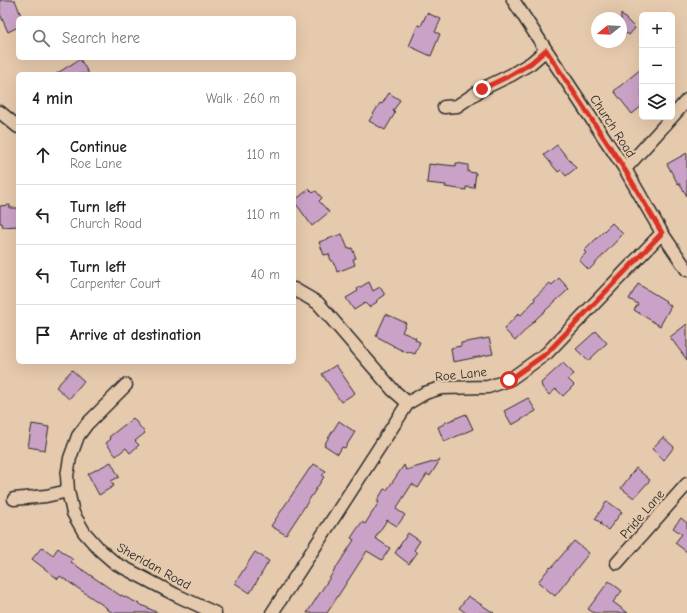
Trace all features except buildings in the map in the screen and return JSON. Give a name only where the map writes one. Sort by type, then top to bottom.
[{"type":"street","name":"Church Road","points":[[513,0],[625,170],[662,233],[687,270]]},
{"type":"street","points":[[444,107],[457,106],[482,89],[511,75],[531,63],[546,50]]},
{"type":"street","points":[[675,114],[687,100]]},
{"type":"street","points":[[0,112],[16,125]]},
{"type":"street","points":[[625,170],[669,120]]},
{"type":"street","name":"Roe Lane","points":[[272,613],[408,403],[425,393],[440,388],[488,387],[509,380],[547,353],[662,233]]},
{"type":"street","points":[[296,290],[318,303],[393,390],[408,403]]},
{"type":"street","name":"Sheridan Road","points":[[126,386],[87,424],[78,436],[70,458],[67,476],[68,492],[73,514],[84,532],[100,550],[115,563],[176,595],[215,613]]},
{"type":"street","name":"Pride Lane","points":[[617,563],[687,484]]},
{"type":"street","points":[[14,499],[68,492]]},
{"type":"route","points":[[482,89],[511,75],[531,63],[546,50],[625,170],[662,233],[547,353],[509,380]]}]
